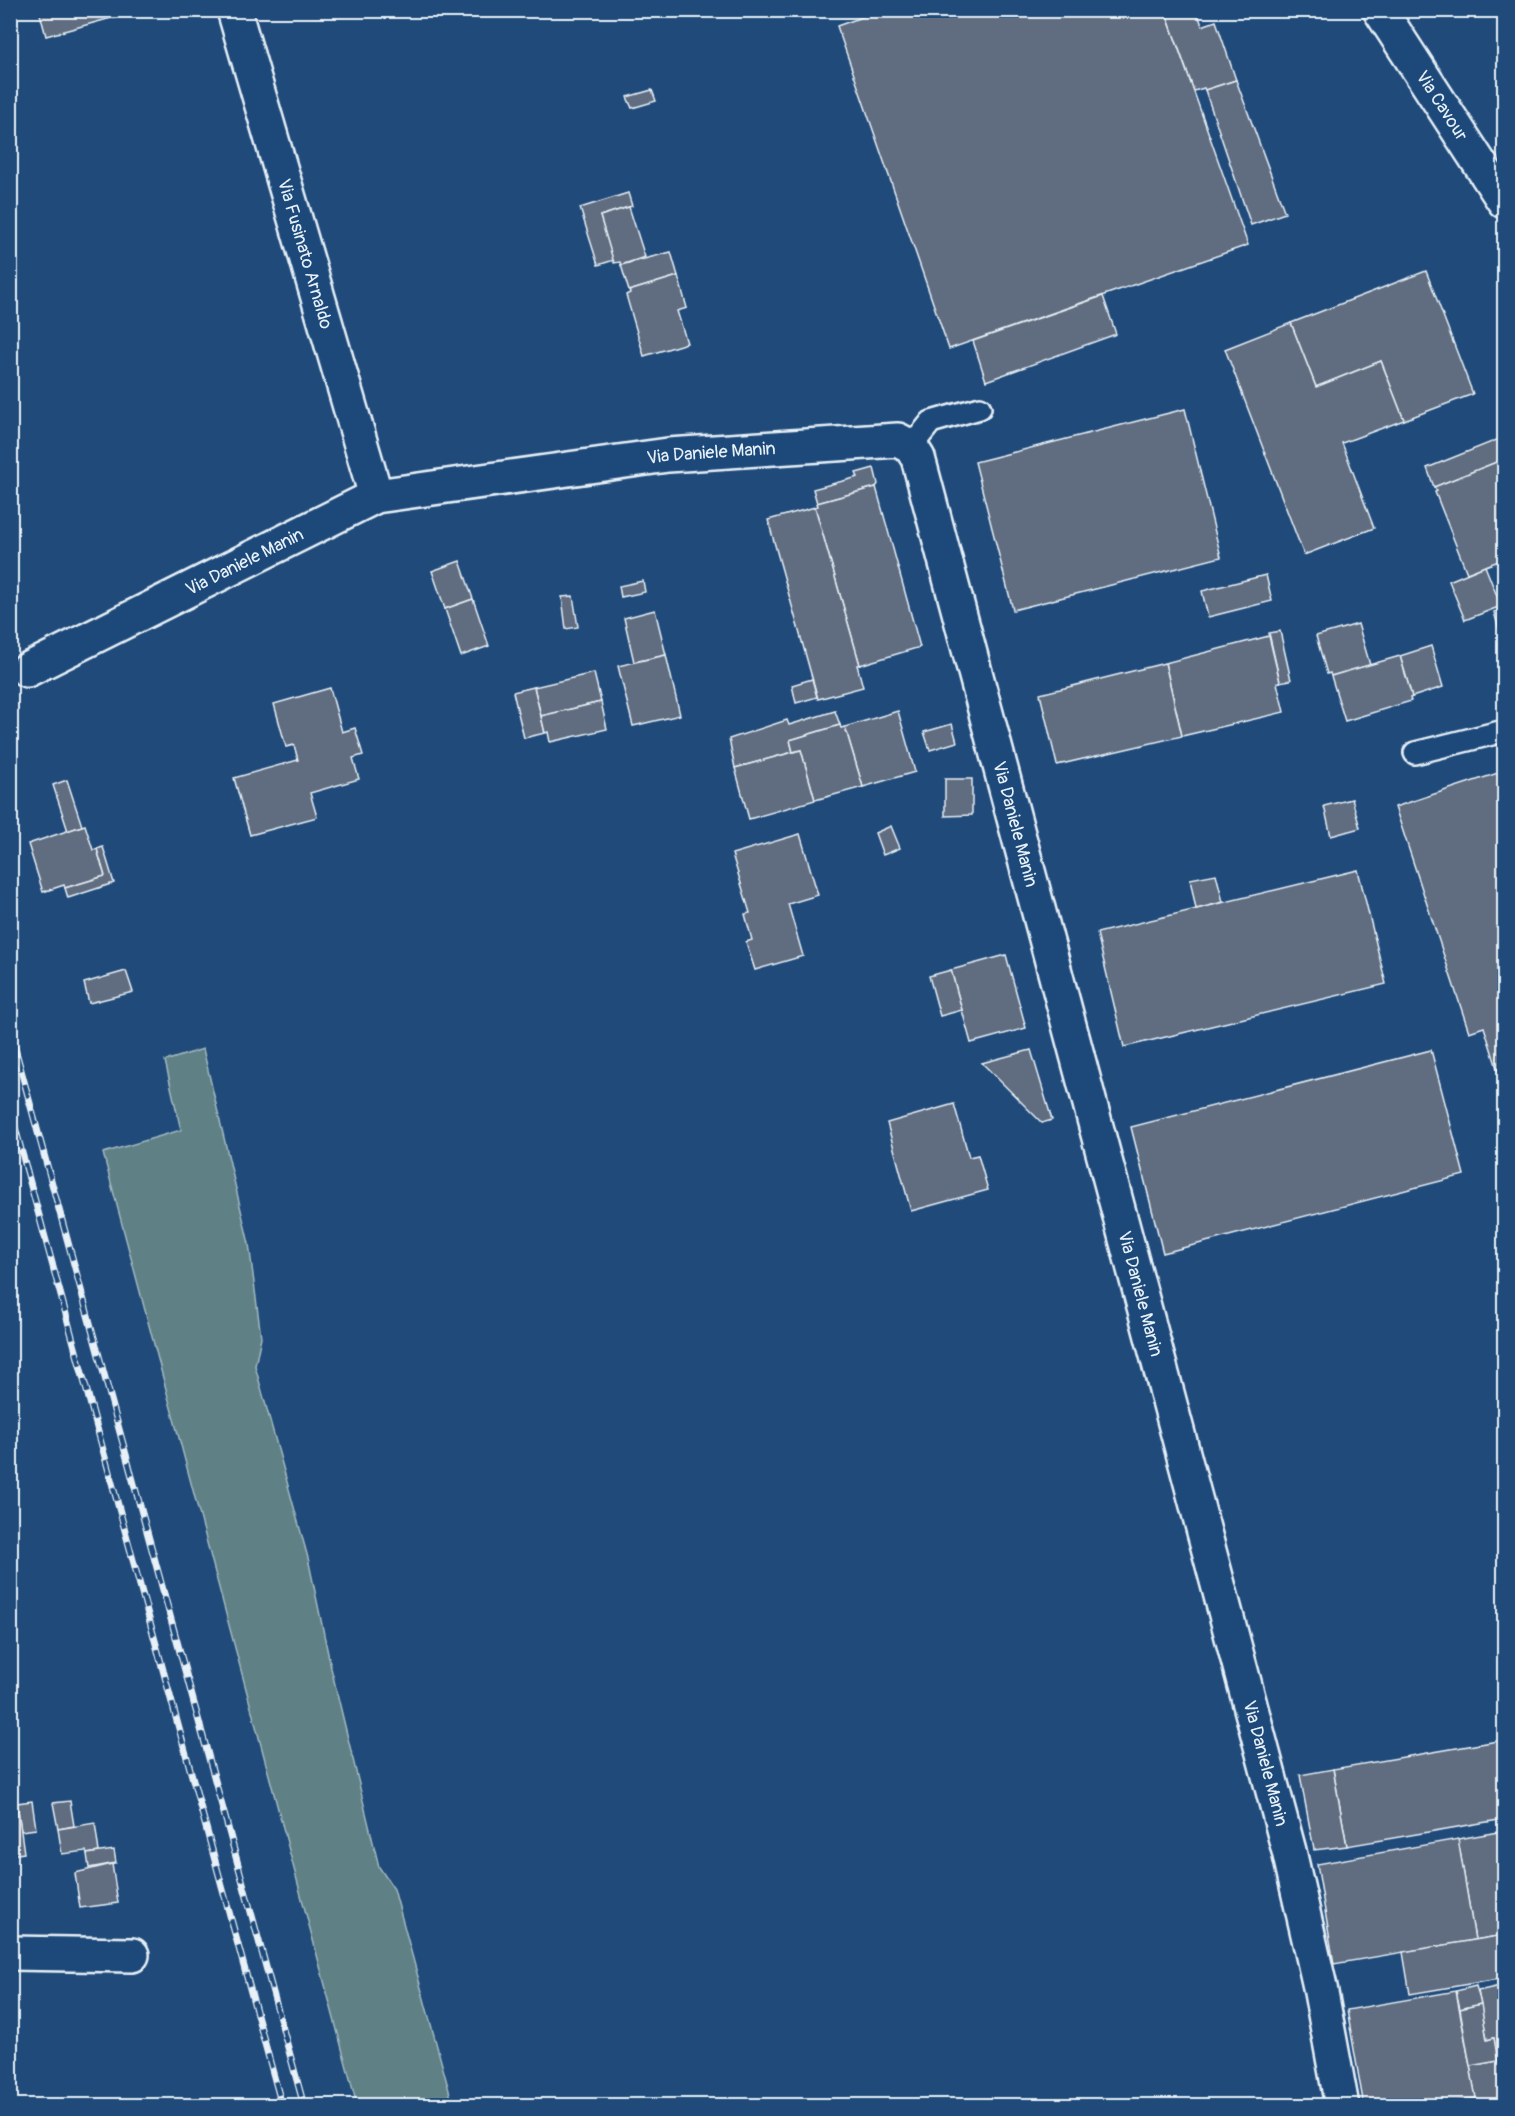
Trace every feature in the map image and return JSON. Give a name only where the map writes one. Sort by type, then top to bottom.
[{"type":"street","name":"Via Fusinato Arnaldo","points":[[234,10],[376,496]]},
{"type":"street","name":"Via Cavour","points":[[1380,10],[1504,201]]},
{"type":"street","name":"Via Daniele Manin","points":[[27,670],[376,496],[668,454],[898,440],[911,447],[918,458],[980,687],[1289,1851],[1320,1987],[1342,2106]]},
{"type":"street","points":[[10,1953],[132,1955]]},
{"type":"lane","points":[[911,447],[932,422],[980,408]]},
{"type":"lane","points":[[1415,753],[1504,731]]},
{"type":"green space","points":[[203,1049],[249,1244],[261,1337],[255,1366],[308,1558],[331,1668],[379,1867],[394,1889],[453,2105],[357,2105],[103,1153],[181,1130],[165,1061]]},
{"type":"building","points":[[39,10],[132,10],[133,12],[46,36]]},
{"type":"building","points":[[863,10],[1165,10],[1248,245],[949,349],[837,26],[865,16]]},
{"type":"building","points":[[1165,10],[1197,10],[1202,26],[1216,21],[1236,80],[1205,90],[1204,88],[1194,91]]},
{"type":"building","points":[[1236,80],[1285,213],[1251,225],[1205,90]]},
{"type":"building","points":[[652,90],[656,101],[632,108],[627,97]]},
{"type":"building","points":[[628,193],[632,206],[600,216],[614,260],[598,265],[580,208]]},
{"type":"building","points":[[629,207],[645,257],[621,265],[620,262],[614,263],[600,216]]},
{"type":"building","points":[[671,252],[678,276],[629,291],[621,265]]},
{"type":"building","points":[[1426,271],[1473,394],[1404,420],[1381,361],[1316,387],[1291,323]]},
{"type":"building","points":[[678,276],[687,308],[677,311],[687,343],[644,356],[626,295],[630,293],[629,291]]},
{"type":"building","points":[[1103,296],[1116,334],[986,381],[973,341]]},
{"type":"building","points":[[1291,323],[1316,387],[1381,361],[1404,420],[1342,443],[1374,528],[1304,555],[1225,349]]},
{"type":"building","points":[[1185,409],[1221,557],[1013,610],[975,462]]},
{"type":"building","points":[[1504,437],[1504,459],[1434,487],[1427,468]]},
{"type":"building","points":[[1504,459],[1504,559],[1467,573],[1434,487]]},
{"type":"building","points":[[874,468],[878,484],[876,487],[817,503],[813,489],[858,477],[856,473]]},
{"type":"building","points":[[876,487],[920,647],[860,665],[815,507],[818,506],[817,503]]},
{"type":"building","points":[[815,507],[860,665],[857,665],[863,687],[818,699],[768,520]]},
{"type":"building","points":[[460,561],[473,599],[445,609],[432,571]]},
{"type":"building","points":[[1485,566],[1501,606],[1465,620],[1449,581]]},
{"type":"building","points":[[1266,575],[1272,601],[1208,617],[1202,591]]},
{"type":"building","points":[[643,581],[645,592],[621,597],[619,586]]},
{"type":"building","points":[[573,596],[578,627],[566,629],[562,597]]},
{"type":"building","points":[[473,599],[489,646],[461,656],[445,609]]},
{"type":"building","points":[[1504,609],[1504,647],[1494,612]]},
{"type":"building","points":[[655,610],[666,655],[634,662],[624,618]]},
{"type":"building","points":[[1358,624],[1370,665],[1331,676],[1330,673],[1327,674],[1316,636]]},
{"type":"building","points":[[1280,631],[1291,680],[1280,682],[1269,633]]},
{"type":"building","points":[[1269,636],[1280,682],[1277,683],[1284,712],[1182,736],[1165,663]]},
{"type":"building","points":[[1431,646],[1443,687],[1412,697],[1400,656]]},
{"type":"building","points":[[666,655],[680,715],[633,726],[618,666]]},
{"type":"building","points":[[1400,656],[1412,697],[1411,701],[1345,721],[1331,676]]},
{"type":"building","points":[[1165,663],[1182,736],[1057,765],[1040,694]]},
{"type":"building","points":[[594,673],[601,702],[541,716],[534,687]]},
{"type":"building","points":[[812,679],[817,697],[796,703],[792,685]]},
{"type":"building","points":[[534,687],[545,733],[524,738],[513,692]]},
{"type":"building","points":[[330,688],[342,732],[355,728],[363,755],[353,758],[359,779],[310,793],[317,817],[250,835],[234,778],[298,760],[294,745],[286,747],[274,704]]},
{"type":"building","points":[[601,702],[607,729],[550,742],[541,716]]},
{"type":"building","points":[[835,711],[840,725],[790,740],[793,752],[735,768],[729,739],[787,720],[789,725]]},
{"type":"building","points":[[898,711],[915,772],[863,787],[845,727]]},
{"type":"building","points":[[952,724],[957,742],[930,750],[924,732]]},
{"type":"building","points":[[840,725],[841,728],[845,727],[863,787],[815,800],[801,750],[793,752],[790,740]]},
{"type":"building","points":[[801,750],[815,800],[749,819],[735,768]]},
{"type":"building","points":[[1504,771],[1504,1090],[1484,1027],[1469,1032],[1395,807]]},
{"type":"building","points":[[945,779],[972,779],[972,815],[945,816]]},
{"type":"building","points":[[67,780],[82,826],[68,831],[53,785]]},
{"type":"building","points":[[1352,799],[1360,828],[1331,836],[1324,806]]},
{"type":"building","points":[[85,825],[93,850],[97,849],[105,876],[43,892],[28,844]]},
{"type":"building","points":[[891,826],[900,848],[883,855],[875,833]]},
{"type":"building","points":[[800,834],[818,895],[788,904],[803,956],[755,970],[746,942],[752,940],[745,914],[750,913],[732,854]]},
{"type":"building","points":[[103,847],[114,883],[68,898],[65,888],[105,876],[97,849]]},
{"type":"building","points":[[1358,870],[1386,984],[1124,1047],[1097,933]]},
{"type":"building","points":[[1216,874],[1223,902],[1196,909],[1190,879]]},
{"type":"building","points":[[1006,955],[1026,1028],[971,1043],[951,970]]},
{"type":"building","points":[[951,970],[962,1010],[940,1016],[929,976]]},
{"type":"building","points":[[126,971],[133,992],[89,1003],[84,983]]},
{"type":"building","points":[[1031,1050],[1052,1120],[1042,1123],[982,1063]]},
{"type":"building","points":[[1431,1050],[1464,1175],[1163,1253],[1131,1127]]},
{"type":"building","points":[[954,1104],[969,1157],[978,1155],[988,1190],[911,1211],[887,1123]]},
{"type":"building","points":[[10,1664],[17,1722],[11,1723],[10,1719]]},
{"type":"building","points":[[1504,1740],[1504,1819],[1347,1846],[1333,1769]]},
{"type":"building","points":[[1333,1769],[1347,1846],[1314,1850],[1300,1775]]},
{"type":"building","points":[[32,1801],[36,1829],[21,1831],[17,1803]]},
{"type":"building","points":[[70,1801],[74,1826],[58,1829],[53,1803]]},
{"type":"building","points":[[17,1803],[24,1853],[10,1855],[10,1804]]},
{"type":"building","points":[[95,1823],[99,1852],[62,1854],[58,1829]]},
{"type":"building","points":[[1504,1831],[1504,1935],[1475,1940],[1458,1839]]},
{"type":"building","points":[[1458,1839],[1475,1940],[1334,1964],[1317,1864]]},
{"type":"building","points":[[114,1850],[116,1863],[89,1868],[87,1854]]},
{"type":"building","points":[[112,1864],[118,1903],[80,1908],[75,1873]]},
{"type":"building","points":[[1504,1935],[1504,1978],[1410,1994],[1403,1952]]},
{"type":"building","points":[[1504,1985],[1504,2106],[1477,2106],[1470,2066],[1498,2061],[1494,2038],[1487,2040],[1478,1991]]},
{"type":"building","points":[[1476,1986],[1481,2004],[1460,2009],[1456,1991]]},
{"type":"building","points":[[1456,1991],[1476,2098],[1435,2106],[1364,2106],[1347,2010]]},
{"type":"building","points":[[1481,2004],[1487,2040],[1494,2038],[1498,2061],[1470,2066],[1460,2009]]},
{"type":"railway","points":[[10,1030],[304,2106]]},
{"type":"railway","points":[[10,1109],[282,2106]]}]
